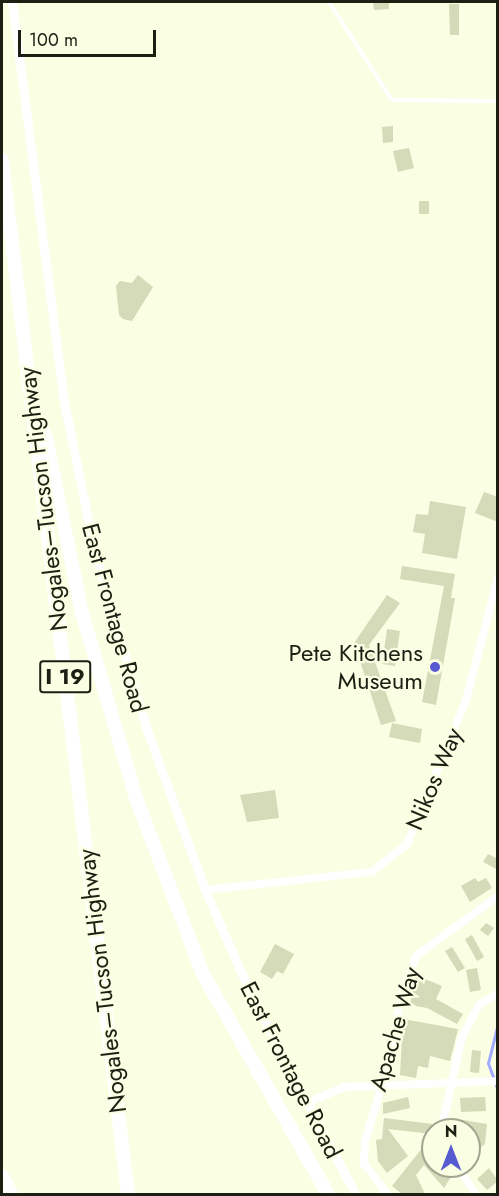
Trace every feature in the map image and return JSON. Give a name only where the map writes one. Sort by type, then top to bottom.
[{"type":"highway","name":"Nogales–Tucson Highway","points":[[2,160],[128,1194]]},
{"type":"highway","points":[[31,398],[46,438],[82,613],[136,798],[203,974],[328,1194]]},
{"type":"highway","points":[[2,1176],[11,1194]]},
{"type":"street","name":"East Frontage Road","points":[[12,2],[63,397],[94,548],[146,727],[206,890],[249,990],[306,1103],[356,1194]]},
{"type":"street","name":"Nikos Way","points":[[206,890],[372,872],[407,844],[466,700],[498,578]]},
{"type":"street","name":"Apache Way","points":[[387,1194],[364,1164],[365,1141],[378,1086],[394,1045],[400,999],[416,956],[498,896]]},
{"type":"street","points":[[444,1118],[462,1037],[479,1005],[495,994]]},
{"type":"street","points":[[306,1103],[345,1087],[451,1086],[498,1081]]},
{"type":"street","points":[[465,1178],[476,1194]]},
{"type":"lane","points":[[329,2],[392,100],[498,101]]},
{"type":"building","points":[[373,2],[389,2],[389,9],[374,10]]},
{"type":"building","points":[[449,4],[459,4],[459,35],[450,35]]},
{"type":"building","points":[[393,126],[393,142],[383,143],[382,127]]},
{"type":"building","points":[[409,148],[414,168],[398,172],[393,151]]},
{"type":"building","points":[[419,201],[429,201],[429,214],[419,214]]},
{"type":"building","points":[[138,275],[153,287],[132,321],[123,319],[119,315],[116,286],[120,281],[132,283]]},
{"type":"building","points":[[484,492],[498,497],[498,522],[475,513]]},
{"type":"building","points":[[430,501],[466,507],[457,559],[422,553],[425,534],[413,532],[416,514],[428,515]]},
{"type":"building","points":[[402,566],[455,574],[451,598],[455,598],[436,705],[422,702],[444,586],[400,579]]},
{"type":"building","points":[[387,595],[400,603],[369,645],[396,721],[381,725],[354,643]]},
{"type":"building","points":[[387,629],[400,631],[395,666],[382,664]]},
{"type":"building","points":[[392,723],[422,729],[420,743],[389,737]]},
{"type":"building","points":[[275,790],[279,818],[247,822],[240,795]]},
{"type":"building","points":[[488,854],[498,859],[498,870],[483,862]]},
{"type":"building","points":[[475,878],[478,882],[486,878],[492,888],[470,902],[461,886]]},
{"type":"building","points":[[486,923],[494,928],[488,936],[480,930]]},
{"type":"building","points":[[472,935],[484,957],[477,961],[465,939]]},
{"type":"building","points":[[275,944],[294,954],[283,974],[277,971],[272,979],[260,972]]},
{"type":"building","points":[[452,947],[465,968],[458,972],[445,951]]},
{"type":"building","points":[[477,968],[481,990],[470,992],[466,970]]},
{"type":"building","points":[[415,975],[442,986],[436,999],[463,1014],[457,1024],[427,1008],[410,1005]]},
{"type":"building","points":[[403,1019],[458,1029],[450,1061],[430,1056],[428,1068],[418,1066],[416,1078],[400,1075]]},
{"type":"building","points":[[472,1050],[481,1051],[479,1073],[470,1072]]},
{"type":"building","points":[[408,1097],[410,1108],[383,1114],[383,1103]]},
{"type":"building","points":[[485,1097],[486,1111],[461,1112],[460,1098]]},
{"type":"building","points":[[384,1118],[421,1123],[421,1133],[388,1129],[408,1156],[387,1173],[378,1161],[376,1140],[382,1139]]},
{"type":"building","points":[[481,1123],[487,1124],[485,1144],[481,1147]]},
{"type":"building","points":[[421,1150],[421,1169],[416,1175],[425,1194],[402,1194],[392,1186]]},
{"type":"building","points":[[489,1168],[498,1181],[487,1190],[477,1179],[481,1178]]},
{"type":"building","points":[[435,1178],[450,1178],[444,1188]]},
{"type":"waterway","points":[[498,1023],[488,1063],[498,1091]]},
{"type":"place","name":"Pete Kitchens Museum","points":[[435,667]]}]
